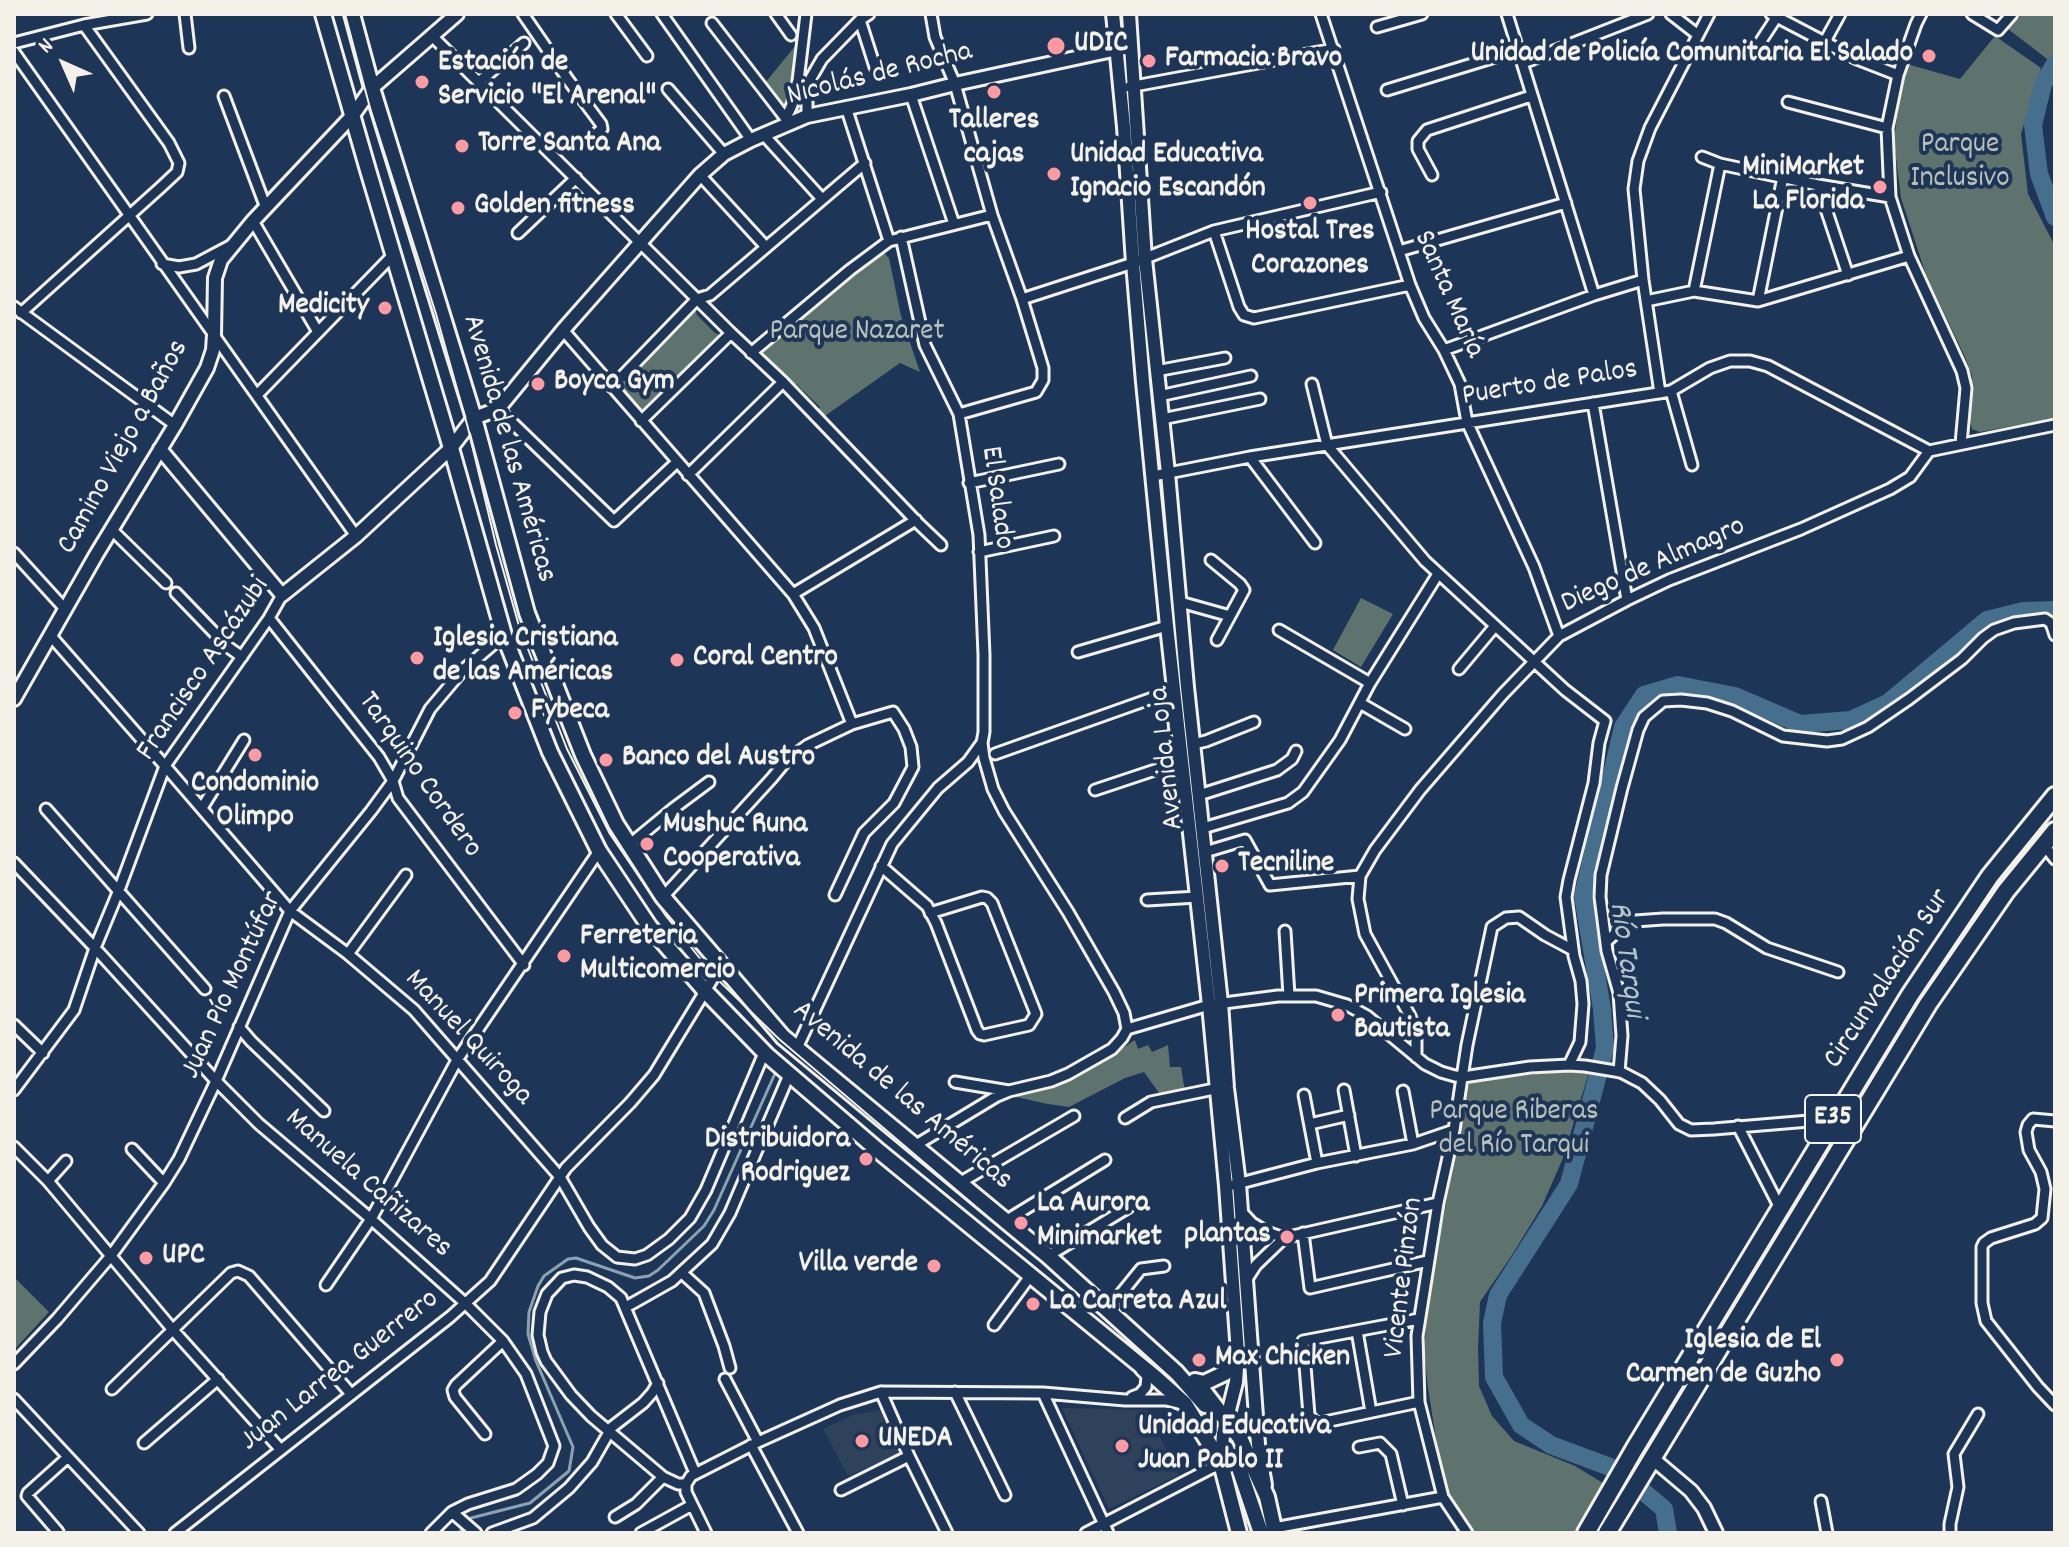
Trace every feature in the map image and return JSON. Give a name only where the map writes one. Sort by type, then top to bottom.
[{"type":"highway","name":"Circunvalación Sur","points":[[1586,1533],[1910,995],[1983,887],[2055,796]]},
{"type":"highway","name":"Circunvalación Sur","points":[[1607,1533],[1928,1004],[2006,891],[2055,831]]},
{"type":"main road","name":"Avenida de las Américas","points":[[323,14],[504,635],[550,752],[599,851],[649,926],[706,992],[766,1054],[1127,1354],[1197,1406]]},
{"type":"main road","name":"Avenida de las Américas","points":[[352,14],[474,418],[527,613],[583,755],[616,824],[663,897],[776,1029],[1007,1220],[1177,1373],[1197,1406],[1221,1463],[1239,1533]]},
{"type":"main road","name":"Camino Viejo a Baños","points":[[14,699],[207,368],[213,350],[215,278],[221,260],[253,221],[353,115],[372,88],[457,14]]},
{"type":"main road","name":"Avenida Loja","points":[[1114,14],[1116,50],[1127,88]]},
{"type":"main road","name":"Avenida Loja","points":[[1129,14],[1131,46],[1127,88],[1153,476],[1197,897],[1215,1004]]},
{"type":"main road","name":"Nicolás de Rocha","points":[[474,418],[498,409],[563,330],[700,175],[724,154],[788,121],[1131,46]]},
{"type":"main road","name":"Avenida Loja","points":[[1139,261],[1168,473],[1203,828],[1221,1088],[1232,1185],[1238,1353],[1236,1382],[1226,1419],[1221,1463]]},
{"type":"main road","name":"Francisco Ascázubi","points":[[282,595],[356,536],[451,448],[474,418]]},
{"type":"main road","points":[[160,449],[282,595]]},
{"type":"main road","name":"Avenida Loja","points":[[1232,1185],[1241,1211],[1258,1444],[1267,1497]]},
{"type":"main road","name":"Avenida de las Américas","points":[[1005,1253],[1095,1316],[1170,1377],[1197,1406]]},
{"type":"main road","name":"Avenida de las Américas","points":[[1070,1276],[1111,1306],[1195,1381],[1226,1419],[1240,1438],[1267,1497],[1270,1531]]},
{"type":"main road","points":[[1195,1381],[1204,1383],[1225,1373],[1238,1353]]},
{"type":"main road","points":[[1650,1462],[1691,1491],[1704,1508],[1716,1533]]},
{"type":"main road","points":[[1239,1468],[1249,1494],[1270,1531]]},
{"type":"street","points":[[14,43],[84,25],[147,14]]},
{"type":"street","points":[[185,14],[189,48]]},
{"type":"street","points":[[523,14],[601,124],[602,129],[588,140]]},
{"type":"street","points":[[616,14],[647,56]]},
{"type":"street","points":[[662,14],[757,137],[822,199]]},
{"type":"street","points":[[776,14],[791,35]]},
{"type":"street","points":[[788,121],[797,89],[806,14]]},
{"type":"street","name":"El Salado","points":[[931,14],[935,37],[955,84],[992,215],[1043,368],[1043,380],[1036,392],[959,414],[979,535],[984,655],[982,743],[986,768],[998,799],[1106,979],[1124,1013],[1127,1029]]},
{"type":"street","name":"Santa María","points":[[1321,14],[1410,285],[1460,384],[1467,422],[1534,567],[1559,636]]},
{"type":"street","points":[[1377,27],[1422,14]]},
{"type":"street","points":[[1507,14],[1594,295]]},
{"type":"street","points":[[1523,63],[1648,14]]},
{"type":"street","points":[[1671,14],[1698,35]]},
{"type":"street","points":[[1660,393],[1643,280],[1634,189],[1638,161],[1650,128],[1709,14]]},
{"type":"street","points":[[1824,43],[1840,14]]},
{"type":"street","points":[[1921,14],[1898,75],[1887,128],[1890,197],[1909,256],[1962,371],[1966,388],[1961,444]]},
{"type":"street","points":[[1972,14],[1998,30],[2012,14]]},
{"type":"street","points":[[1757,47],[1772,15],[1824,43],[1898,75]]},
{"type":"street","points":[[864,17],[875,67]]},
{"type":"street","points":[[807,116],[811,78],[822,59],[864,17]]},
{"type":"street","points":[[712,23],[788,121]]},
{"type":"street","points":[[84,25],[169,143],[179,163],[177,172],[18,310],[175,425]]},
{"type":"street","points":[[431,35],[783,382],[941,545]]},
{"type":"street","points":[[479,82],[524,43]]},
{"type":"street","points":[[1127,88],[1334,49]]},
{"type":"street","points":[[1387,90],[1518,50]]},
{"type":"street","points":[[14,52],[356,536]]},
{"type":"street","points":[[668,89],[724,154]]},
{"type":"street","points":[[911,95],[954,224]]},
{"type":"street","points":[[224,96],[266,208]]},
{"type":"street","points":[[1432,175],[1418,149],[1418,141],[1427,130],[1531,96]]},
{"type":"street","points":[[1788,102],[1887,128]]},
{"type":"street","points":[[846,107],[889,241]]},
{"type":"street","points":[[1702,157],[1720,164],[1818,185],[1890,197]]},
{"type":"street","points":[[612,387],[697,299],[710,295],[865,163]]},
{"type":"street","points":[[1694,291],[1720,164]]},
{"type":"street","points":[[700,175],[766,247]]},
{"type":"street","points":[[1758,301],[1783,177]]},
{"type":"street","points":[[518,233],[576,178]]},
{"type":"street","points":[[1818,185],[1848,275]]},
{"type":"street","points":[[1022,299],[1139,261],[1214,231],[1381,192]]},
{"type":"street","points":[[1399,251],[1566,203]]},
{"type":"street","points":[[751,353],[889,241],[992,215]]},
{"type":"street","points":[[253,221],[318,332]]},
{"type":"street","points":[[1214,231],[1239,307],[1244,315],[1254,318],[1410,285]]},
{"type":"street","points":[[901,237],[925,345],[959,414]]},
{"type":"street","points":[[162,264],[179,267],[196,264],[233,244]]},
{"type":"street","points":[[257,395],[394,254]]},
{"type":"street","points":[[1646,301],[1694,291],[1758,301],[1909,256]]},
{"type":"street","points":[[1444,350],[1643,280]]},
{"type":"street","points":[[563,330],[793,594],[814,628],[852,724]]},
{"type":"street","points":[[641,421],[731,333]]},
{"type":"street","points":[[1156,371],[1225,358]]},
{"type":"street","name":"Puerto de Palos","points":[[1153,476],[1250,457],[1671,391],[1710,368],[1730,361],[1750,361],[1768,366],[1929,451]]},
{"type":"street","points":[[1159,396],[1251,376]]},
{"type":"street","points":[[688,475],[783,382]]},
{"type":"street","points":[[1312,384],[1327,445],[1438,574],[1565,690],[1605,721],[1594,783],[1566,897],[1583,1004],[1580,1042],[1569,1065]]},
{"type":"street","points":[[1671,391],[1692,465]]},
{"type":"street","points":[[1162,419],[1260,399]]},
{"type":"street","points":[[1593,403],[1627,600]]},
{"type":"street","points":[[498,409],[614,521],[677,462]]},
{"type":"street","points":[[1929,451],[2055,425]]},
{"type":"street","name":"Diego de Almagro","points":[[1360,876],[1375,850],[1420,790],[1503,694],[1559,636],[1669,580],[1801,529],[1890,489],[1910,477],[1929,451]]},
{"type":"street","points":[[1250,457],[1315,543]]},
{"type":"street","points":[[969,483],[1059,464]]},
{"type":"street","points":[[793,594],[916,520]]},
{"type":"street","points":[[111,529],[166,583]]},
{"type":"street","points":[[979,552],[1054,536]]},
{"type":"street","points":[[14,553],[65,609]]},
{"type":"street","points":[[1211,560],[1244,590],[1217,640]]},
{"type":"street","points":[[1203,828],[1288,803],[1303,792],[1340,740],[1370,683],[1438,574]]},
{"type":"street","points":[[176,593],[228,647],[242,657]]},
{"type":"street","name":"Francisco Ascázubi","points":[[14,1090],[74,1010],[165,766],[282,595]]},
{"type":"street","points":[[1180,602],[1230,616]]},
{"type":"street","name":"Tarquino Cordero","points":[[269,618],[379,757],[393,781],[398,798],[524,965]]},
{"type":"street","points":[[1619,1072],[1622,1036],[1619,993],[1606,942],[1600,897],[1601,875],[1618,802],[1644,717],[1663,701],[1681,700],[1707,703],[1732,711],[1783,736],[1827,741],[1842,739],[1856,734],[1909,699],[1994,630],[2014,623],[2045,619],[2051,623],[2055,635]]},
{"type":"street","points":[[1078,652],[1167,626]]},
{"type":"street","points":[[1459,669],[1495,626]]},
{"type":"street","points":[[1279,630],[1370,683]]},
{"type":"street","name":"Manuel Quiroga","points":[[50,635],[290,911],[348,954],[414,1010],[560,1177],[589,1227],[612,1254],[623,1259],[635,1259],[654,1250],[684,1224],[700,1200],[766,1054]]},
{"type":"street","name":"Juan Pío Montúfar","points":[[14,1364],[110,1257],[179,1159],[290,911],[393,781],[430,709],[462,671],[504,635]]},
{"type":"street","points":[[995,754],[1175,690]]},
{"type":"street","points":[[1360,703],[1405,729]]},
{"type":"street","points":[[663,897],[786,761],[808,745],[852,724],[893,712],[907,738],[913,767],[894,803],[864,833],[835,895]]},
{"type":"street","points":[[1193,744],[1254,722]]},
{"type":"street","points":[[202,808],[244,740]]},
{"type":"street","points":[[795,1047],[892,844],[938,788],[968,762],[982,743]]},
{"type":"street","points":[[1199,795],[1277,770],[1292,759],[1296,751]]},
{"type":"street","points":[[1095,790],[1182,761]]},
{"type":"street","points":[[629,845],[709,782]]},
{"type":"street","points":[[46,809],[205,989]]},
{"type":"street","points":[[1205,852],[1245,840],[1270,885],[1360,876],[1358,899],[1365,934],[1410,1016],[1416,1033],[1416,1057]]},
{"type":"street","points":[[2044,845],[2055,859]]},
{"type":"street","points":[[326,1285],[371,1219],[457,1060],[599,851]]},
{"type":"street","name":"Manuela Cañizares","points":[[14,863],[259,1124],[466,1304],[503,1341],[526,1374],[554,1446],[548,1463],[516,1489],[452,1512],[431,1533]]},
{"type":"street","points":[[881,866],[927,906],[977,1030],[984,1035],[1029,1025],[1036,1014],[992,903],[982,897],[930,913]]},
{"type":"street","points":[[348,954],[406,875]]},
{"type":"street","points":[[1147,900],[1197,897]]},
{"type":"street","name":"Vicente Pinzón","points":[[1467,1533],[1443,1497],[1419,1402],[1417,1336],[1438,1203],[1492,927],[1506,918],[1519,917],[1573,950]]},
{"type":"street","points":[[1606,942],[1635,921],[1715,919],[1767,948],[1838,972]]},
{"type":"street","points":[[1285,931],[1289,996]]},
{"type":"street","name":"Juan Larrea Guerrero","points":[[175,1533],[466,1304],[490,1281],[560,1177],[580,1152],[648,1083],[721,965]]},
{"type":"street","points":[[916,1145],[991,1099],[1068,1074],[1112,1049],[1127,1029],[1215,1004],[1289,996],[1316,996],[1347,1005],[1367,1016],[1416,1057],[1441,1072],[1463,1077],[1569,1065],[1628,1074],[1660,1100],[1679,1124],[1691,1130],[1833,1119]]},
{"type":"street","points":[[14,1025],[43,1053]]},
{"type":"street","points":[[239,1027],[324,1111]]},
{"type":"street","points":[[626,1307],[672,1281],[712,1244],[725,1225],[787,1073]]},
{"type":"street","points":[[955,1082],[1009,1091]]},
{"type":"street","points":[[1125,1118],[1151,1102],[1221,1088]]},
{"type":"street","points":[[1344,1090],[1356,1156]]},
{"type":"street","points":[[1403,1091],[1413,1144]]},
{"type":"street","points":[[1304,1095],[1317,1163]]},
{"type":"street","points":[[1310,1124],[1349,1115]]},
{"type":"street","points":[[961,1182],[1074,1116]]},
{"type":"street","points":[[2055,1121],[2033,1119],[2026,1132],[2029,1150],[2041,1172],[2045,1189],[2042,1218],[2035,1224],[1984,1243],[1982,1303],[1986,1321],[2055,1405]]},
{"type":"street","points":[[1738,1126],[1780,1208]]},
{"type":"street","points":[[1232,1185],[1317,1163],[1413,1144],[1454,1130]]},
{"type":"street","points":[[14,1147],[48,1181],[173,1330],[281,1450]]},
{"type":"street","points":[[132,1149],[164,1183]]},
{"type":"street","points":[[1007,1220],[1105,1160]]},
{"type":"street","points":[[48,1181],[66,1161]]},
{"type":"street","points":[[1247,1279],[1256,1265],[1284,1238],[1438,1203]]},
{"type":"street","points":[[1048,1256],[1129,1207]]},
{"type":"street","points":[[1241,1211],[1252,1223],[1284,1238]]},
{"type":"street","points":[[1303,1233],[1313,1299]]},
{"type":"street","points":[[1310,1288],[1428,1261]]},
{"type":"street","points":[[1111,1306],[1141,1269],[1164,1266]]},
{"type":"street","points":[[112,1389],[231,1273],[243,1272],[351,1394]]},
{"type":"street","points":[[682,1273],[704,1293],[730,1368]]},
{"type":"street","points":[[686,1484],[663,1477],[609,1431],[571,1395],[546,1361],[540,1344],[540,1312],[547,1294],[562,1278],[581,1275],[595,1280],[621,1298],[695,1473]]},
{"type":"street","points":[[994,1325],[1031,1275]]},
{"type":"street","points":[[1419,1319],[1303,1341],[1309,1415],[1320,1423],[1419,1402]]},
{"type":"street","points":[[1357,1331],[1371,1412]]},
{"type":"street","points":[[485,1434],[455,1397],[453,1390],[503,1341]]},
{"type":"street","points":[[1125,1400],[1140,1394],[1146,1387],[1147,1376],[1127,1354]]},
{"type":"street","points":[[144,1443],[218,1379]]},
{"type":"street","points":[[725,1379],[798,1533]]},
{"type":"street","points":[[492,1533],[515,1529],[569,1488],[592,1462],[609,1431],[643,1403],[658,1383]]},
{"type":"street","points":[[706,1533],[686,1492],[686,1484],[695,1473],[840,1405],[881,1392],[1043,1393],[1166,1400],[1197,1406]]},
{"type":"street","points":[[881,1392],[947,1533]]},
{"type":"street","points":[[955,1392],[1005,1495]]},
{"type":"street","points":[[1043,1393],[1106,1529]]},
{"type":"street","points":[[14,1399],[139,1533]]},
{"type":"street","points":[[1950,1533],[1958,1487],[1954,1454],[1978,1414]]},
{"type":"street","points":[[1359,1447],[1380,1443],[1391,1454],[1403,1505]]},
{"type":"street","points":[[841,1490],[909,1456]]},
{"type":"street","points":[[58,1532],[27,1496],[68,1457]]},
{"type":"street","points":[[1086,1533],[1106,1529],[1221,1463]]},
{"type":"street","points":[[615,1517],[636,1504],[663,1477]]},
{"type":"street","points":[[1270,1531],[1443,1497]]},
{"type":"street","points":[[1821,1501],[1827,1533]]},
{"type":"street","points":[[641,1533],[692,1505]]},
{"type":"street","points":[[452,1512],[476,1533]]},
{"type":"shaded area","name":"Unidad Educativa Juan Pablo II","points":[[1062,1408],[1148,1410],[1179,1475],[1109,1509]]},
{"type":"shaded area","name":"UNEDA","points":[[882,1410],[885,1424],[900,1453],[848,1476],[823,1429],[852,1415]]},
{"type":"green space","points":[[2022,14],[2055,14],[2055,65],[2008,29]]},
{"type":"green space","name":"Parque Inclusivo","points":[[1995,36],[2041,68],[2021,134],[2028,194],[2055,246],[2055,418],[1980,432],[1972,429],[1969,416],[1972,376],[1926,275],[1901,198],[1894,141],[1907,64],[1960,79]]},
{"type":"green space","points":[[796,45],[794,82],[786,110],[765,83]]},
{"type":"green space","name":"Parque Nazaret","points":[[884,253],[889,258],[901,316],[920,372],[900,363],[822,418],[816,412],[820,407],[796,384],[791,387],[760,357],[762,352],[876,255]]},
{"type":"green space","points":[[695,309],[715,333],[722,336],[642,417],[619,389]]},
{"type":"green space","points":[[1361,598],[1393,614],[1361,667],[1333,650]]},
{"type":"green space","points":[[1135,1040],[1138,1049],[1148,1045],[1152,1052],[1168,1045],[1170,1067],[1181,1067],[1185,1092],[1162,1097],[1144,1072],[1125,1078],[1069,1107],[1012,1096],[1059,1084],[1084,1073]]},
{"type":"green space","name":"Parque Riberas del Río Tarqui","points":[[1579,1069],[1589,1072],[1563,1158],[1542,1206],[1480,1302],[1479,1386],[1492,1416],[1514,1441],[1575,1466],[1603,1483],[1574,1533],[1476,1533],[1444,1489],[1424,1349],[1429,1294],[1467,1090],[1470,1082]]},
{"type":"green space","points":[[14,1277],[49,1312],[14,1350]]},
{"type":"waterway","name":"Río Tarqui","points":[[2055,64],[2043,84],[2033,125],[2039,174],[2055,217]]},
{"type":"waterway","name":"Río Tarqui","points":[[1668,1533],[1664,1509],[1618,1470],[1551,1445],[1521,1425],[1494,1377],[1492,1323],[1498,1295],[1569,1184],[1605,1048],[1602,1009],[1583,896],[1623,727],[1644,695],[1678,685],[1735,696],[1800,724],[1851,720],[1888,703],[1987,620],[2023,611],[2055,610]]},
{"type":"waterway","points":[[459,1533],[471,1518],[530,1503],[569,1471],[573,1447],[536,1361],[528,1334],[529,1312],[544,1276],[568,1259],[576,1258],[635,1278],[649,1276],[658,1270],[704,1226],[714,1210],[777,1069]]},
{"type":"tunnel","points":[[1205,1405],[1216,1418],[1241,1478]]},
{"type":"tunnel","points":[[1232,1472],[1250,1533]]},
{"type":"tram line","points":[[345,14],[370,108],[436,314],[519,626],[567,749],[610,834],[666,916],[714,976],[779,1039],[1015,1240]]},
{"type":"place","name":"UDIC","points":[[1056,46]]},
{"type":"place","name":"Unidad de Policía Comunitaria El Salado","points":[[1929,56]]},
{"type":"place","name":"Farmacia Bravo","points":[[1149,61]]},
{"type":"place","name":"Estación de Servicio \"El Arenal\"","points":[[422,82]]},
{"type":"place","name":"Talleres cajas","points":[[994,92]]},
{"type":"place","name":"Torre Santa Ana","points":[[462,146]]},
{"type":"place","name":"Unidad Educativa Ignacio Escandón","points":[[1054,174]]},
{"type":"place","name":"MiniMarket La Florida","points":[[1880,187]]},
{"type":"place","name":"Hostal Tres Corazones","points":[[1310,203]]},
{"type":"place","name":"Golden fitness","points":[[458,208]]},
{"type":"place","name":"Medicity","points":[[385,308]]},
{"type":"place","name":"Boyca Gym","points":[[538,384]]},
{"type":"place","name":"Iglesia Cristiana de las Américas","points":[[417,658]]},
{"type":"place","name":"Coral Centro","points":[[677,660]]},
{"type":"place","name":"Fybeca","points":[[515,713]]},
{"type":"place","name":"Condominio Olimpo","points":[[255,755]]},
{"type":"place","name":"Banco del Austro","points":[[606,760]]},
{"type":"place","name":"Mushuc Runa Cooperativa","points":[[647,844]]},
{"type":"place","name":"Tecniline","points":[[1222,866]]},
{"type":"place","name":"Ferreteria Multicomercio","points":[[564,956]]},
{"type":"place","name":"Primera Iglesia Bautista","points":[[1338,1015]]},
{"type":"place","name":"Distribuidora Rodriguez","points":[[866,1159]]},
{"type":"place","name":"La Aurora Minimarket","points":[[1021,1223]]},
{"type":"place","name":"plantas","points":[[1287,1237]]},
{"type":"place","name":"UPC","points":[[146,1258]]},
{"type":"place","name":"Villa verde","points":[[934,1266]]},
{"type":"place","name":"La Carreta Azul","points":[[1033,1304]]},
{"type":"place","name":"Max Chicken","points":[[1199,1360]]},
{"type":"place","name":"Iglesia de El Carmen de Guzho","points":[[1837,1360]]},
{"type":"place","name":"UNEDA","points":[[862,1441]]},
{"type":"place","name":"Unidad Educativa Juan Pablo II","points":[[1122,1446]]}]
